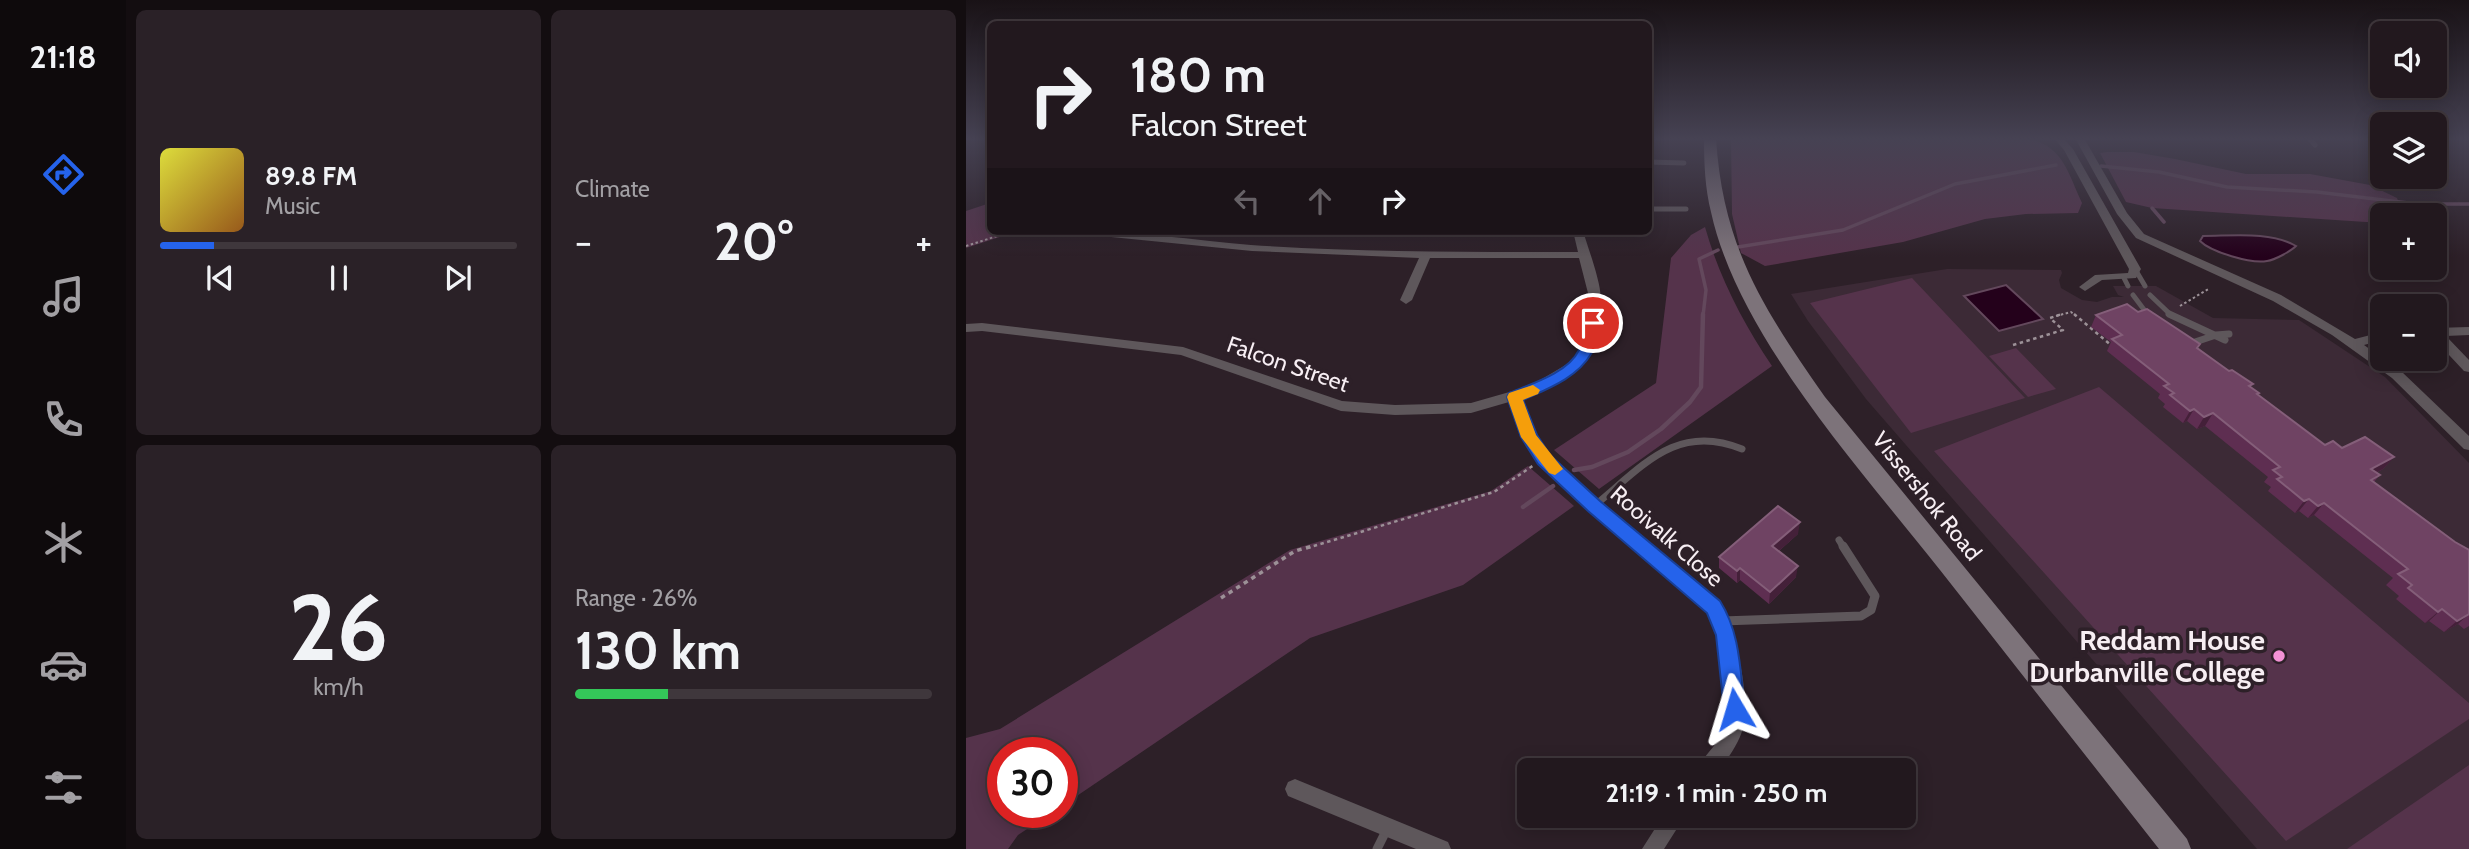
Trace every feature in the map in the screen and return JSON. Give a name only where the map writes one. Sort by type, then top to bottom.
[{"type":"main road","name":"Vissershok Road","points":[[1711,178],[1725,239],[1734,264],[1774,338],[1818,402],[2177,849]]},
{"type":"street","points":[[2084,178],[2136,269],[2126,282],[2099,277],[2085,287]]},
{"type":"street","points":[[2101,178],[2122,214],[2140,236],[2277,298],[2353,344],[2397,375],[2469,445]]},
{"type":"street","points":[[1121,235],[1252,248],[1426,255],[1583,255]]},
{"type":"street","name":"Falcon Street","points":[[966,328],[982,327],[1183,351],[1319,400],[1354,408],[1457,410],[1514,397],[1565,372],[1586,352],[1593,323],[1595,296],[1579,235]]},
{"type":"street","points":[[1406,300],[1426,255]]},
{"type":"street","points":[[2447,332],[2469,331]]},
{"type":"street","points":[[2353,344],[2370,339]]},
{"type":"street","points":[[2447,345],[2469,368]]},
{"type":"street","name":"Rooivalk Close","points":[[1514,397],[1529,437],[1544,459],[1594,506],[1713,607],[1722,621],[1735,718],[1730,737],[1715,758]]},
{"type":"street","points":[[1295,789],[1441,849]]},
{"type":"street","points":[[1652,849],[1667,828]]},
{"type":"lane","points":[[1652,209],[1686,209]]},
{"type":"lane","points":[[2136,269],[2145,286]]},
{"type":"lane","points":[[2133,295],[2141,308],[2156,321]]},
{"type":"lane","points":[[2150,295],[2157,307],[2180,321],[2227,337]]},
{"type":"lane","points":[[2141,308],[2157,307]]},
{"type":"lane","points":[[2180,338],[2188,344],[2216,335]]},
{"type":"lane","points":[[1594,506],[1675,445],[1709,438],[1742,449]]},
{"type":"lane","points":[[1722,621],[1861,616],[1871,610],[1875,596],[1839,540]]},
{"type":"lane","points":[[1377,849],[1388,827]]},
{"type":"path","points":[[966,246],[1000,235]]},
{"type":"path","points":[[2188,304],[2210,288]]},
{"type":"path","points":[[2013,345],[2063,330],[2050,318],[2071,312],[2115,348]]},
{"type":"path","points":[[1221,598],[1295,551],[1494,492],[1544,459]]},
{"type":"shaded area","points":[[1732,178],[2070,178],[2082,203],[2078,213],[2026,214],[1985,219],[1903,242],[1765,266],[1741,253],[1732,214]]},
{"type":"shaded area","points":[[2113,178],[2330,178],[2370,185],[2370,189],[2378,189],[2397,198],[2399,203],[2370,203],[2370,222],[2152,208],[2126,202]]},
{"type":"shaded area","points":[[987,204],[987,235],[1006,235],[966,248],[966,211]]},
{"type":"shaded area","points":[[1705,227],[1717,264],[1733,299],[1772,366],[1599,489],[1554,450],[1656,383],[1671,258],[1691,235]]},
{"type":"shaded area","points":[[2203,236],[2263,236],[2296,246],[2270,260],[2251,261],[2205,245],[2200,241]]},
{"type":"shaded area","name":"Reddam House Durbanville College","points":[[1947,269],[2061,270],[2061,288],[2082,300],[2097,302],[2112,297],[2124,297],[2118,295],[2113,286],[2156,286],[2213,318],[2299,320],[2370,367],[2370,371],[2376,371],[2385,377],[2469,463],[2469,849],[2257,849],[1866,399],[1791,294]]},
{"type":"shaded area","points":[[1912,278],[2025,398],[1911,433],[1810,303]]},
{"type":"shaded area","points":[[2006,285],[2043,319],[1999,331],[1964,296]]},
{"type":"shaded area","points":[[2016,348],[2056,389],[2028,397],[1989,356]]},
{"type":"shaded area","points":[[2099,387],[2469,703],[2469,719],[2286,841],[1934,451]]},
{"type":"shaded area","points":[[1528,466],[1574,506],[1463,585],[1310,638],[1078,795],[1078,737],[987,737],[987,828],[1029,828],[1018,835],[1008,849],[966,849],[966,738],[1000,729],[1290,550],[1491,491]]},
{"type":"shaded area","points":[[2469,765],[2469,849],[2347,849]]},
{"type":"building","points":[[2127,304],[2138,312],[2147,309],[2200,344],[2197,348],[2253,384],[2249,386],[2259,393],[2257,394],[2325,445],[2333,441],[2342,448],[2365,437],[2394,457],[2371,469],[2380,475],[2371,480],[2469,550],[2469,614],[2457,621],[2442,609],[2438,612],[2408,588],[2412,585],[2398,574],[2408,569],[2324,503],[2318,506],[2309,499],[2304,501],[2277,479],[2282,477],[2273,470],[2280,467],[2213,413],[2204,417],[2194,409],[2190,411],[2170,395],[2174,393],[2164,386],[2169,384],[2112,339],[2122,335],[2096,315]]},
{"type":"building","points":[[1778,506],[1800,522],[1772,546],[1798,566],[1770,592],[1740,568],[1737,571],[1719,557]]},
{"type":"waterway","points":[[1738,247],[1843,230],[1955,184],[1989,178]]},
{"type":"waterway","points":[[2184,178],[2227,187],[2317,192],[2417,204],[2469,204]]},
{"type":"waterway","points":[[2152,208],[2164,222]]},
{"type":"waterway","points":[[1703,316],[1706,290],[1699,259],[1718,250]]},
{"type":"waterway","points":[[1574,470],[1592,467],[1628,452],[1661,429],[1690,402],[1701,387],[1703,314]]},
{"type":"waterway","points":[[1523,507],[1553,486]]},
{"type":"slow traffic","points":[[1533,390],[1514,397],[1529,437],[1544,459],[1555,469]]},
{"type":"place","name":"Reddam House Durbanville College","points":[[2279,656]]},
{"type":"route","points":[[1593,323],[1586,352],[1574,366],[1545,384],[1514,397],[1529,437],[1544,459],[1594,506],[1713,607],[1722,621],[1726,635],[1735,709]]}]
